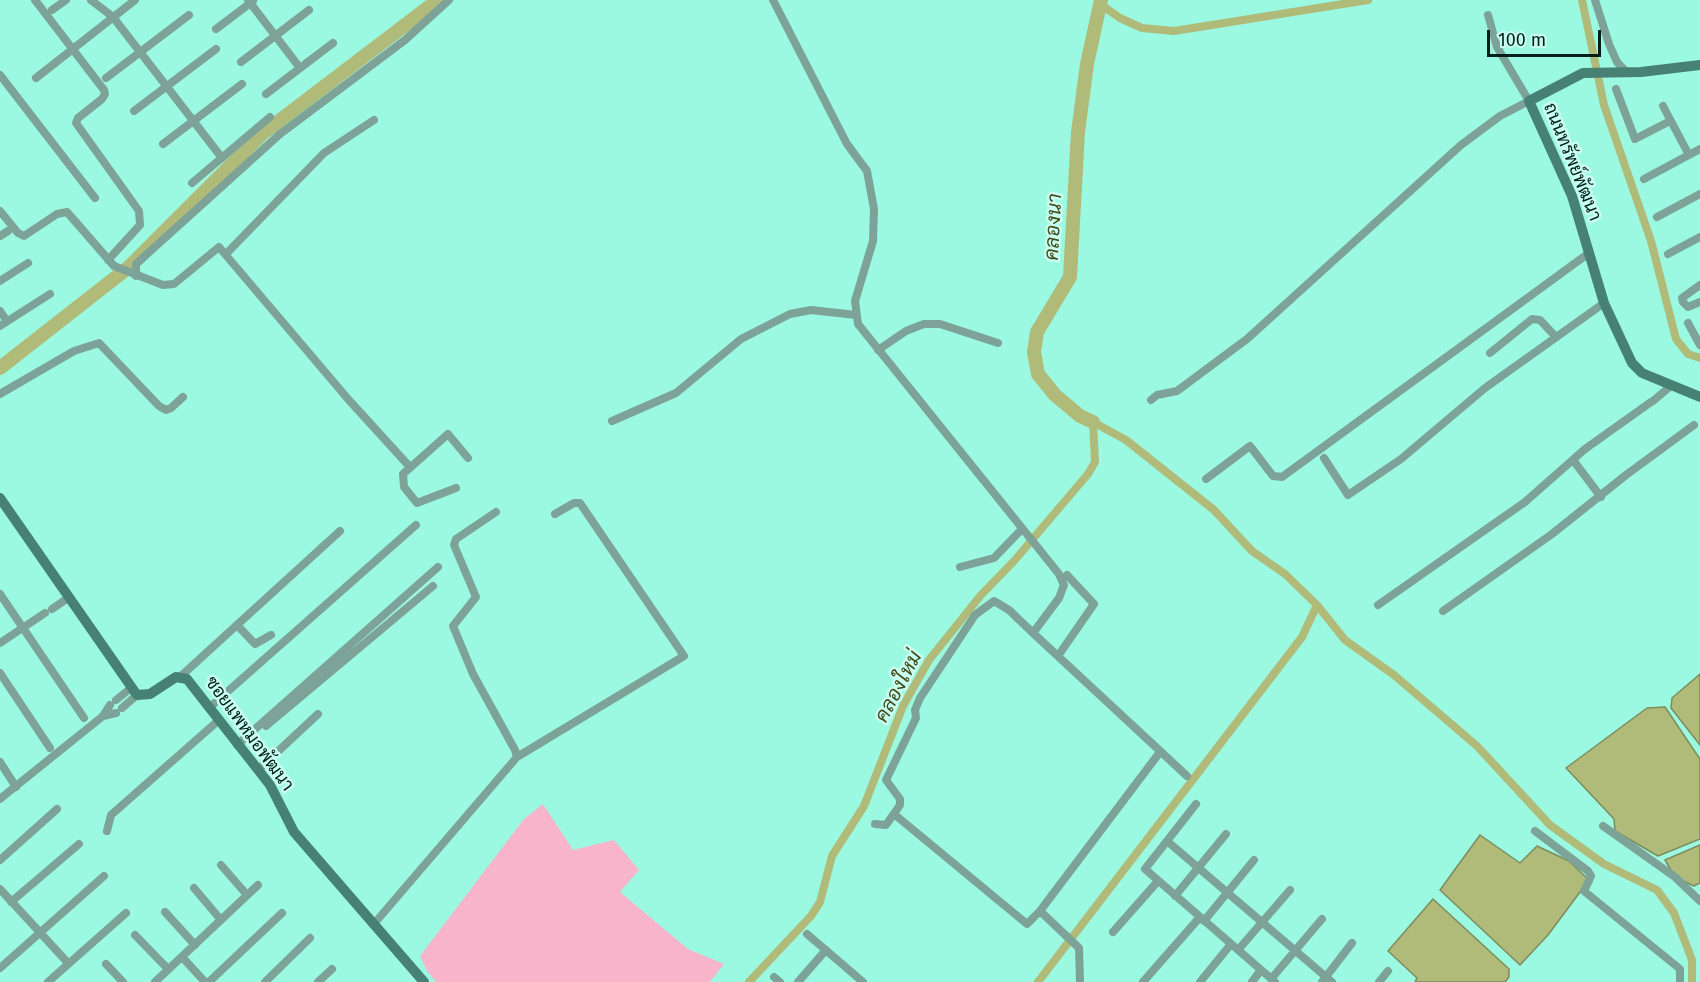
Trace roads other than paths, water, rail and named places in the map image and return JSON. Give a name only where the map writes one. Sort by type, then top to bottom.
[{"type":"street","points":[[35,0],[105,94],[76,120],[77,126],[134,201],[141,218],[134,234],[111,263]]},
{"type":"street","points":[[52,10],[66,0]]},
{"type":"street","points":[[91,0],[113,17],[222,158]]},
{"type":"street","points":[[36,78],[135,0]]},
{"type":"street","points":[[134,276],[136,264],[280,134],[398,45],[449,0]]},
{"type":"street","points":[[773,0],[847,144],[867,171],[874,209],[873,241],[855,301],[861,329],[1064,585],[1059,598],[1033,633]]},
{"type":"street","points":[[1594,0],[1617,62],[1627,73]]},
{"type":"street","points":[[216,29],[251,1],[300,68]]},
{"type":"street","points":[[241,62],[309,10]]},
{"type":"street","points":[[106,78],[189,15]]},
{"type":"street","points":[[1151,400],[1157,395],[1176,392],[1247,339],[1461,145],[1500,116],[1529,101],[1497,47],[1488,15]]},
{"type":"street","points":[[266,94],[333,43]]},
{"type":"street","points":[[134,111],[216,49]]},
{"type":"street","name":"ถนนทรัพย์พัฒนา","points":[[1700,65],[1627,73],[1583,72],[1529,101],[1572,196],[1604,303],[1634,366],[1642,373],[1700,398]]},
{"type":"street","points":[[0,75],[95,198]]},
{"type":"street","points":[[163,144],[242,84]]},
{"type":"street","points":[[1616,89],[1635,139],[1670,121]]},
{"type":"street","points":[[1663,106],[1689,155]]},
{"type":"street","points":[[192,183],[270,117]]},
{"type":"street","points":[[226,254],[324,153],[374,120]]},
{"type":"street","points":[[1644,179],[1700,149]]},
{"type":"street","points":[[1657,217],[1700,194]]},
{"type":"street","points":[[0,211],[18,233],[24,236],[57,214],[67,212],[111,263],[134,276],[169,285],[219,247],[348,399],[409,466]]},
{"type":"street","points":[[0,236],[9,231]]},
{"type":"street","points":[[1668,254],[1700,237]]},
{"type":"street","points":[[1206,479],[1250,446],[1273,476],[1282,477],[1589,253]]},
{"type":"street","points":[[0,280],[28,263]]},
{"type":"street","points":[[1700,285],[1682,298],[1683,303],[1688,307],[1700,302]]},
{"type":"street","points":[[0,311],[4,323],[50,294]]},
{"type":"street","points":[[1324,458],[1348,495],[1401,459],[1485,388],[1604,303]]},
{"type":"street","points":[[612,421],[676,393],[741,339],[790,314],[811,310],[856,312]]},
{"type":"street","points":[[1490,353],[1532,319],[1540,320],[1556,337]]},
{"type":"street","points":[[1688,323],[1700,345]]},
{"type":"street","points":[[878,350],[906,331],[924,324],[940,324],[998,343]]},
{"type":"street","points":[[0,394],[74,351],[99,343],[159,406],[166,410],[183,397]]},
{"type":"street","points":[[1378,605],[1518,508],[1596,440],[1672,386]]},
{"type":"street","points":[[1443,611],[1600,497],[1694,425]]},
{"type":"street","points":[[456,488],[417,503],[402,482],[403,474],[409,466],[448,434],[468,458]]},
{"type":"street","points":[[1573,460],[1600,497]]},
{"type":"street","points":[[0,498],[134,692]]},
{"type":"street","points":[[373,925],[516,757],[684,656],[580,503],[574,503],[555,514]]},
{"type":"street","points":[[496,512],[456,539],[454,545],[476,597],[453,626],[453,631],[515,750],[516,757]]},
{"type":"street","points":[[209,708],[416,525]]},
{"type":"street","points":[[181,676],[340,531]]},
{"type":"street","points":[[960,567],[994,558],[1025,533]]},
{"type":"street","points":[[239,747],[438,567]]},
{"type":"street","points":[[1058,656],[1094,604],[1066,575]]},
{"type":"street","points":[[239,747],[433,586]]},
{"type":"street","points":[[0,594],[84,718]]},
{"type":"street","points":[[0,643],[68,598]]},
{"type":"street","points":[[875,824],[886,825],[894,814],[900,799],[886,780],[916,718],[920,698],[975,615],[994,601],[1009,610],[1187,776]]},
{"type":"street","points":[[237,625],[255,644],[272,635]]},
{"type":"street","points":[[0,673],[50,748]]},
{"type":"street","name":"ซอยแพหมอพัฒนา","points":[[134,692],[150,694],[171,679],[181,676],[190,682],[275,792],[294,832],[424,982]]},
{"type":"street","points":[[0,799],[103,716],[113,703],[134,692]]},
{"type":"street","points":[[103,716],[119,710],[134,692]]},
{"type":"street","points":[[258,770],[318,714]]},
{"type":"street","points":[[107,831],[108,819],[114,812],[219,720]]},
{"type":"street","points":[[894,814],[1027,924],[1040,911],[1160,752]]},
{"type":"street","points":[[0,762],[16,787]]},
{"type":"street","points":[[1196,804],[1145,869],[1158,881],[1273,980],[1322,919]]},
{"type":"street","points":[[0,860],[57,809]]},
{"type":"street","points":[[1604,826],[1629,848],[1675,877],[1700,901]]},
{"type":"street","points":[[1535,831],[1588,871],[1592,876],[1584,891],[1680,969],[1680,982]]},
{"type":"street","points":[[1175,896],[1226,834]]},
{"type":"street","points":[[1167,841],[1326,980],[1352,943]]},
{"type":"street","points":[[11,902],[79,844]]},
{"type":"street","points":[[1143,982],[1254,860]]},
{"type":"street","points":[[221,865],[248,895]]},
{"type":"street","points":[[0,968],[104,876]]},
{"type":"street","points":[[1113,932],[1158,881]]},
{"type":"street","points":[[155,982],[258,885]]},
{"type":"street","points":[[194,888],[221,920]]},
{"type":"street","points":[[0,890],[68,963]]},
{"type":"street","points":[[1238,950],[1290,891]]},
{"type":"street","points":[[1040,911],[1079,948],[1080,982]]},
{"type":"street","points":[[165,912],[195,945]]},
{"type":"street","points":[[48,982],[126,913]]},
{"type":"street","points":[[182,957],[207,982],[282,913]]},
{"type":"street","points":[[807,934],[859,981]]},
{"type":"street","points":[[135,935],[168,969]]},
{"type":"street","points":[[265,982],[310,938]]},
{"type":"street","points":[[1200,982],[1231,944]]},
{"type":"street","points":[[798,982],[826,950]]},
{"type":"street","points":[[106,964],[123,982]]},
{"type":"street","points":[[318,982],[332,969]]},
{"type":"street","points":[[1252,982],[1261,970]]},
{"type":"street","points":[[1379,982],[1388,971]]},
{"type":"waterway","points":[[0,368],[129,267],[262,134],[438,0]]},
{"type":"waterway","name":"คลองนา","points":[[1093,422],[1080,416],[1055,395],[1038,374],[1034,352],[1037,332],[1070,277],[1078,132],[1087,64],[1101,0]]},
{"type":"waterway","points":[[1100,4],[1120,18],[1142,28],[1174,31],[1368,0]]},
{"type":"waterway","points":[[1582,0],[1604,105],[1651,241],[1676,339],[1688,354],[1700,358]]},
{"type":"waterway","name":"คลองใหม่","points":[[749,982],[811,916],[820,902],[832,856],[864,806],[903,706],[929,660],[981,595],[1014,561],[1088,474],[1095,462],[1093,422],[1126,440],[1214,510],[1252,551],[1285,574],[1317,605],[1345,640],[1394,675],[1477,746],[1550,825],[1604,864],[1657,890],[1674,913],[1692,960],[1692,982]]},
{"type":"waterway","points":[[1038,982],[1302,637],[1317,605]]}]
